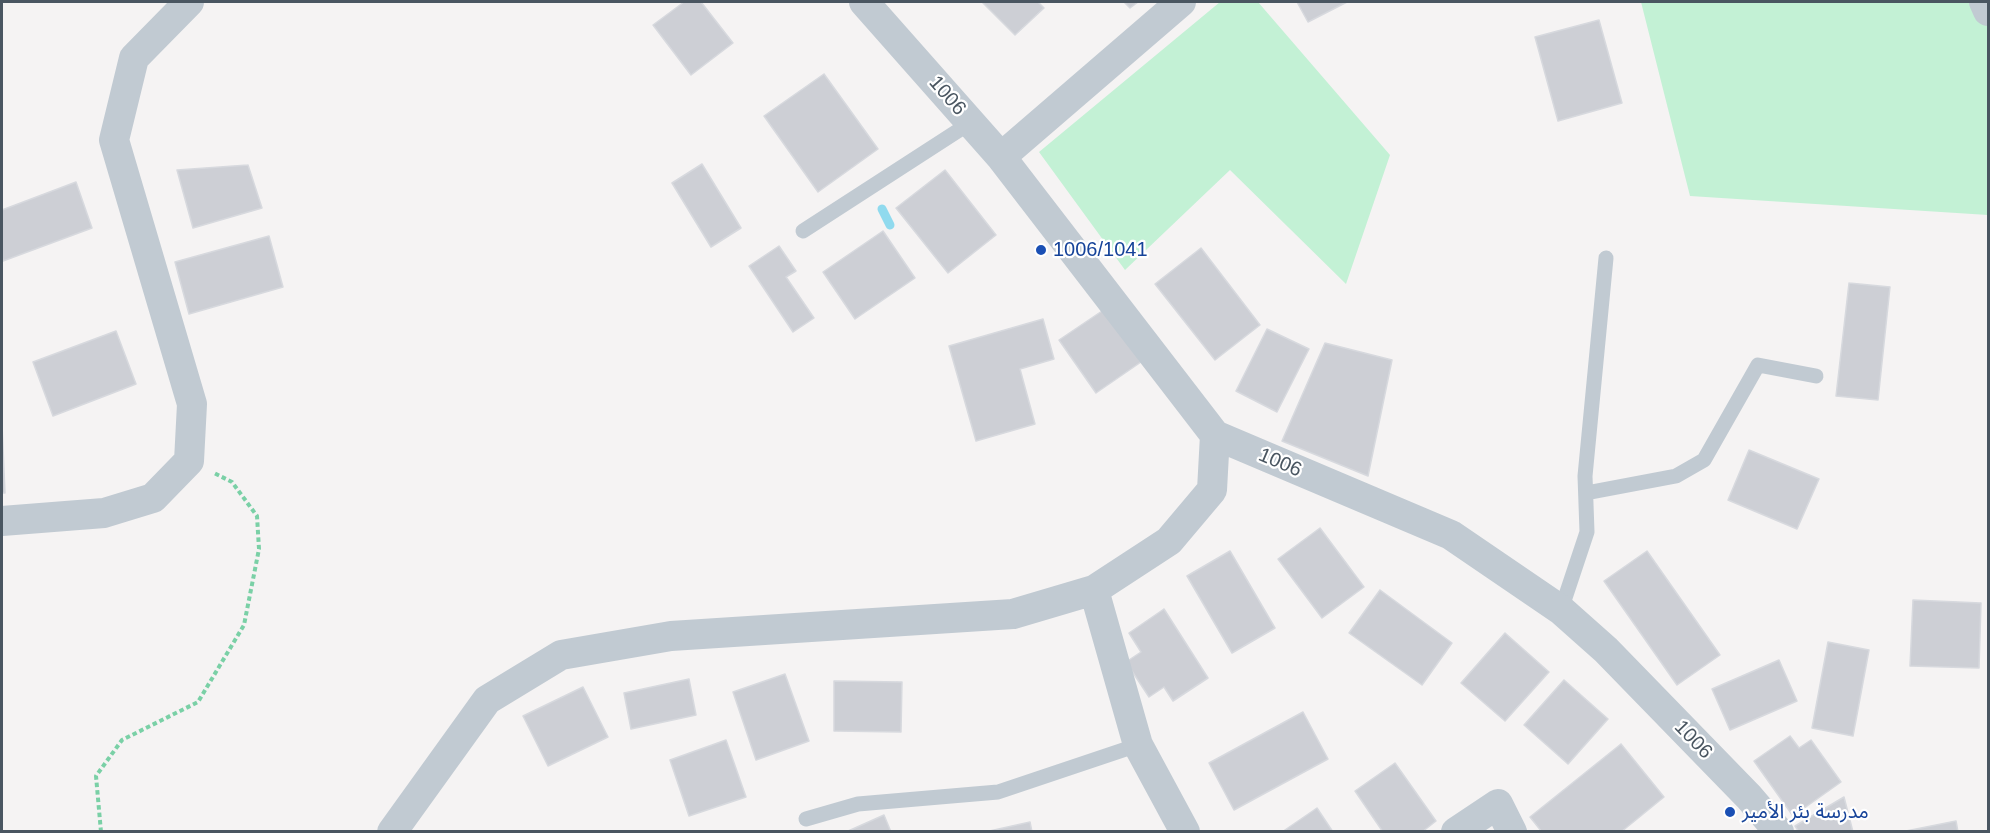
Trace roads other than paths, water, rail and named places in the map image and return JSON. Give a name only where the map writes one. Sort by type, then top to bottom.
[{"type":"street","points":[[2,521],[104,513],[153,498],[189,461],[192,404],[114,140],[134,58],[189,2]]},
{"type":"street","name":"1006","points":[[864,2],[1001,157],[1215,435],[1451,535],[1561,610],[1606,650],[1749,797],[1779,831]]},
{"type":"street","points":[[1001,157],[1181,2]]},
{"type":"street","points":[[1984,2],[1989,11]]},
{"type":"street","points":[[392,831],[487,700],[561,655],[670,636],[1013,614],[1094,590],[1170,541],[1212,490],[1215,435]]},
{"type":"street","points":[[1094,590],[1138,745],[1185,831]]},
{"type":"street","points":[[1456,831],[1498,804],[1512,831]]},
{"type":"lane","points":[[803,231],[970,123]]},
{"type":"lane","points":[[1561,610],[1587,532],[1586,476],[1606,258]]},
{"type":"lane","points":[[1586,493],[1676,476],[1704,460],[1758,365],[1816,376]]},
{"type":"lane","points":[[806,819],[858,804],[998,792],[1138,745]]},
{"type":"waterway","points":[[882,209],[890,225]]},
{"type":"place","name":"1006/1041","points":[[1041,250]]},
{"type":"place","name":"مدرسة بئر الأمير","points":[[1730,812]]}]
